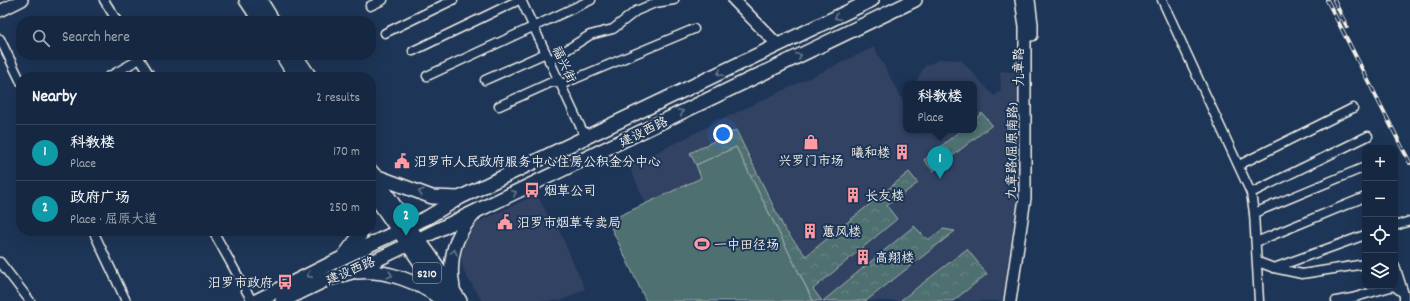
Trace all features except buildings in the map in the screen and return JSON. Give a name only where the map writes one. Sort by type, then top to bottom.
[{"type":"main road","points":[[246,0],[257,16]]},
{"type":"main road","points":[[260,0],[270,16]]},
{"type":"main road","name":"建设西路","points":[[256,301],[428,217],[459,198],[778,45],[854,4],[872,0]]},
{"type":"main road","name":"建设西路","points":[[282,301],[328,279],[352,272],[413,241],[916,0]]},
{"type":"main road","points":[[285,60],[293,72]]},
{"type":"main road","points":[[298,60],[307,72]]},
{"type":"main road","points":[[376,175],[432,196],[459,198]]},
{"type":"main road","name":"S210","points":[[376,180],[404,229]]},
{"type":"main road","name":"S210","points":[[376,197],[413,241],[451,298]]},
{"type":"main road","points":[[352,272],[368,270],[378,272],[416,283],[451,298],[450,266],[455,247],[465,224],[478,210]]},
{"type":"main road","points":[[344,257],[359,236]]},
{"type":"street","points":[[0,4],[8,0]]},
{"type":"street","points":[[0,11],[22,0]]},
{"type":"street","points":[[104,0],[114,16]]},
{"type":"street","points":[[370,6],[383,0]]},
{"type":"street","points":[[385,33],[453,0]]},
{"type":"street","points":[[413,51],[520,0]]},
{"type":"street","name":"福兴街","points":[[520,0],[582,130],[591,136]]},
{"type":"street","points":[[427,76],[591,0]]},
{"type":"street","points":[[485,80],[548,57],[590,35],[613,29],[636,11],[655,3],[674,0]]},
{"type":"street","points":[[734,0],[778,45]]},
{"type":"street","name":"九章路(屈原南路)","points":[[1010,301],[1025,198],[1025,26],[1020,0]]},
{"type":"street","name":"九章路","points":[[1018,301],[1032,199],[1032,24],[1029,0]]},
{"type":"street","points":[[1162,0],[1251,193],[1258,262],[1259,301]]},
{"type":"street","points":[[499,106],[552,82],[566,83],[694,29]]},
{"type":"street","points":[[0,39],[16,72]]},
{"type":"street","points":[[116,72],[134,60]]},
{"type":"street","points":[[141,60],[148,72]]},
{"type":"street","points":[[1239,166],[1353,108]]},
{"type":"street","points":[[1251,193],[1368,136]]},
{"type":"street","points":[[1254,213],[1362,168]]},
{"type":"street","points":[[1256,242],[1362,198]]},
{"type":"street","points":[[1398,225],[1410,221]]},
{"type":"street","points":[[95,236],[126,301]]},
{"type":"street","points":[[216,236],[252,301]]},
{"type":"street","points":[[1274,268],[1362,236]]},
{"type":"street","points":[[0,262],[30,301]]},
{"type":"street","points":[[1258,262],[1274,268],[1302,274],[1362,264]]},
{"type":"street","points":[[1398,276],[1404,297]]},
{"type":"street","points":[[1336,301],[1394,286],[1404,297]]},
{"type":"shaded area","points":[[874,47],[903,101],[903,133],[977,133],[977,81],[917,81],[918,77],[925,66],[941,59],[961,60],[994,96],[1001,90],[1000,71],[1022,73],[1018,195],[1002,301],[646,301],[608,221],[646,204],[629,166],[729,116]]},
{"type":"shaded area","points":[[537,194],[552,224],[556,223],[585,289],[561,301],[482,301],[464,272],[461,259],[463,247],[469,233],[478,222]]},
{"type":"green space","points":[[982,113],[992,125],[933,171],[924,160],[957,133],[977,133],[977,117]]},
{"type":"green space","points":[[736,130],[785,230],[806,256],[909,172],[918,183],[887,206],[897,219],[813,289],[822,301],[813,301],[736,147],[696,165],[690,153]]},
{"type":"green space","name":"一中田径场","points":[[736,147],[813,301],[646,301],[608,221],[701,178],[696,165]]},
{"type":"green space","points":[[914,226],[928,240],[943,229],[955,231],[866,301],[823,301]]},
{"type":"green space","points":[[967,249],[987,274],[953,301],[901,300]]},
{"type":"railway","points":[[1327,0],[1410,163]]},
{"type":"railway","points":[[1334,0],[1347,27]]},
{"type":"place","name":"兴罗门市场","points":[[811,142]]},
{"type":"place","name":"曦和楼","points":[[902,152]]},
{"type":"place","name":"汨罗市人民政府服务中心住房公积金分中心","points":[[402,161]]},
{"type":"place","name":"科教楼","points":[[940,179]]},
{"type":"place","name":"烟草公司","points":[[532,190]]},
{"type":"place","name":"长友楼","points":[[853,195]]},
{"type":"place","name":"汨罗市烟草专卖局","points":[[505,222]]},
{"type":"place","name":"蕙风楼","points":[[810,231]]},
{"type":"place","name":"政府广场","points":[[406,236]]},
{"type":"place","name":"一中田径场","points":[[702,244]]},
{"type":"place","name":"高翔楼","points":[[863,257]]},
{"type":"place","name":"汨罗市政府","points":[[285,282]]}]
